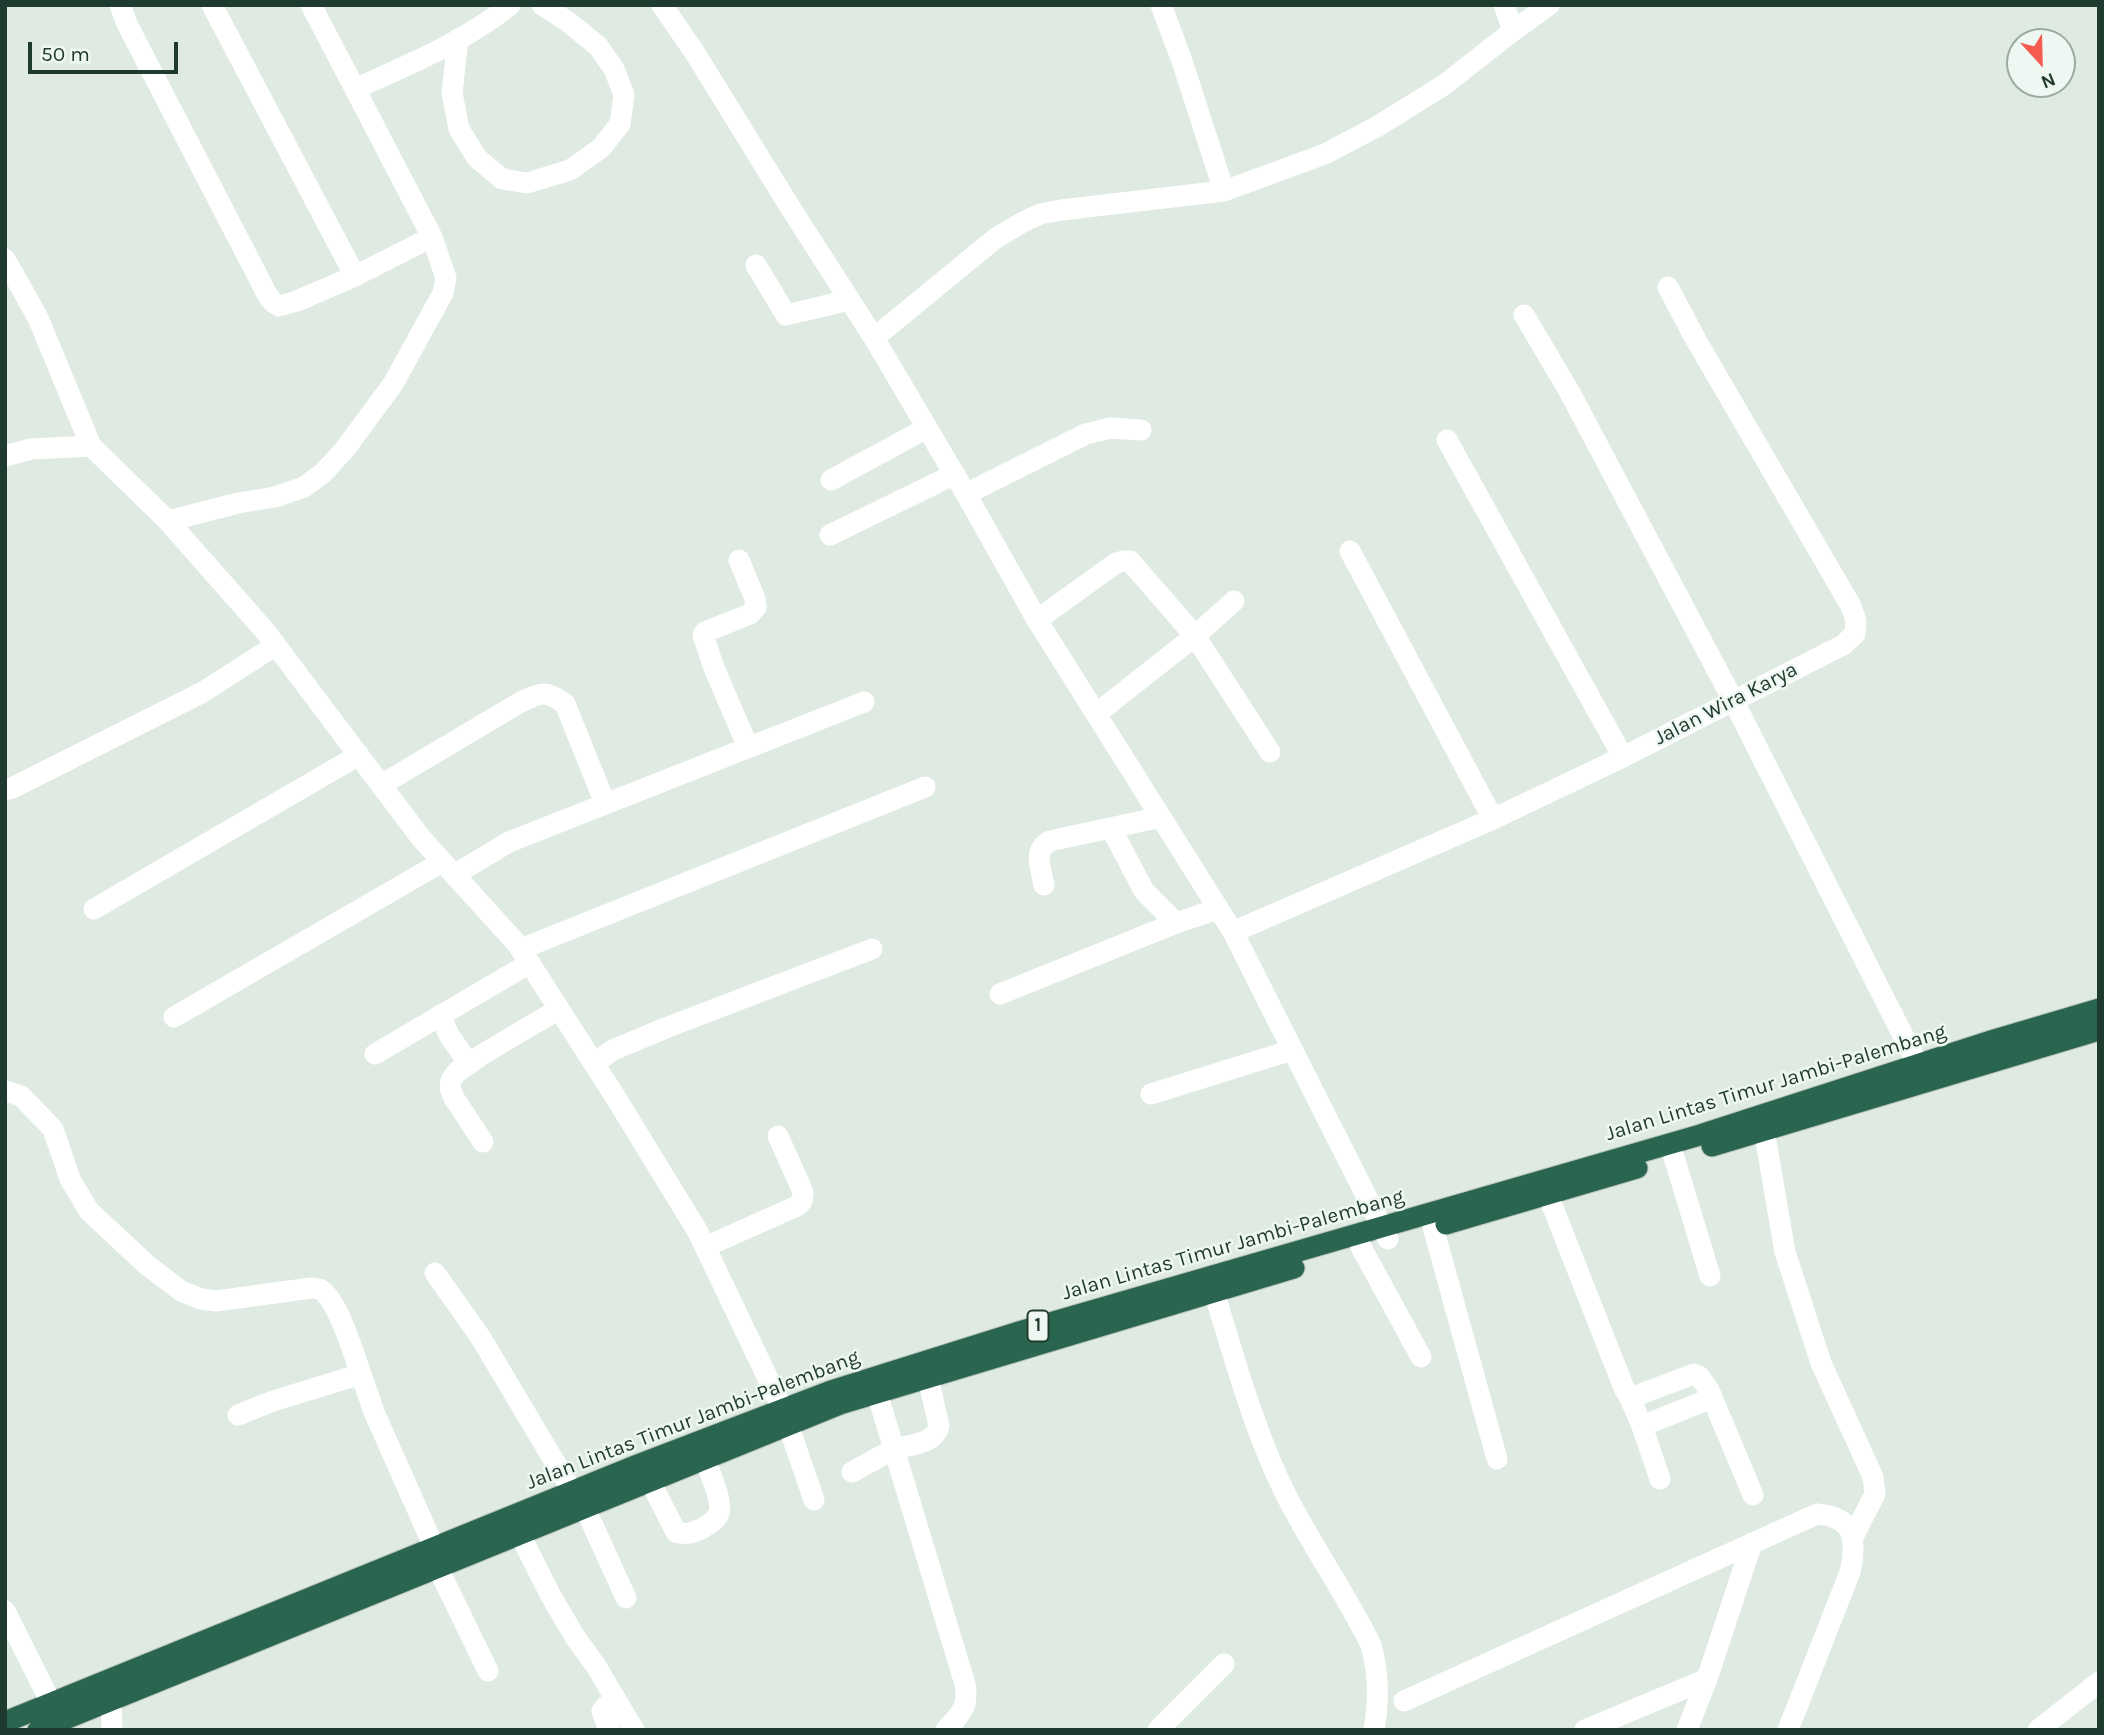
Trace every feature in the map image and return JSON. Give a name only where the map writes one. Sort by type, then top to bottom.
[{"type":"highway","name":"Jalan Lintas Timur Jambi-Palembang","points":[[5,1722],[111,1699],[438,1568],[705,1459],[831,1391],[1022,1331],[1385,1233],[2099,1009]]},
{"type":"highway","name":"Jalan Lintas Timur Jambi-Palembang","points":[[38,1730],[56,1712],[434,1547],[572,1491],[786,1417],[928,1378],[1361,1247],[1385,1233],[1433,1227],[1548,1195],[2099,1030]]},
{"type":"street","points":[[120,5],[139,49],[274,303],[279,306],[298,301],[432,237]]},
{"type":"street","points":[[212,5],[355,275]]},
{"type":"street","points":[[168,521],[238,502],[275,497],[304,487],[323,473],[345,449],[393,384],[443,293],[446,278],[432,237],[312,5]]},
{"type":"street","points":[[355,89],[458,39],[485,24],[510,5]]},
{"type":"street","points":[[458,39],[452,93],[459,129],[477,158],[502,179],[527,183],[570,170],[601,148],[620,124],[624,95],[614,69],[598,46],[542,5]]},
{"type":"street","points":[[662,5],[712,79],[874,338],[1037,620],[1233,932],[1385,1233]]},
{"type":"street","points":[[1161,5],[1224,191]]},
{"type":"street","points":[[1504,5],[1513,31]]},
{"type":"street","points":[[874,338],[996,238],[1040,214],[1224,191],[1325,155],[1444,85],[1549,5]]},
{"type":"street","points":[[5,258],[38,318],[91,446],[168,521],[270,638],[421,838],[525,956],[692,1221],[786,1417],[814,1500]]},
{"type":"street","points":[[756,265],[786,315],[849,300]]},
{"type":"street","name":"Jalan Wira Karya","points":[[1233,932],[1493,819],[1623,757],[1843,645],[1856,634],[1856,621],[1851,606],[1668,287]]},
{"type":"street","points":[[1524,315],[1569,391],[1733,700],[1918,1065]]},
{"type":"street","points":[[831,480],[927,428]]},
{"type":"street","points":[[966,494],[1086,434],[1110,428],[1141,430]]},
{"type":"street","points":[[1447,440],[1623,757]]},
{"type":"street","points":[[5,456],[31,449],[91,446]]},
{"type":"street","points":[[830,536],[955,474]]},
{"type":"street","points":[[1350,551],[1493,819]]},
{"type":"street","points":[[739,560],[755,599],[755,607],[750,614],[703,635],[748,747]]},
{"type":"street","points":[[1037,620],[1116,564],[1130,561],[1195,636],[1270,752]]},
{"type":"street","points":[[1096,714],[1195,636],[1234,601]]},
{"type":"street","points":[[5,790],[203,692],[270,638]]},
{"type":"street","points":[[382,785],[541,692],[553,695],[565,704],[605,803]]},
{"type":"street","points":[[174,1017],[448,869],[605,803],[864,702]]},
{"type":"street","points":[[94,909],[359,755]]},
{"type":"street","points":[[375,1054],[440,1015],[525,956],[925,787]]},
{"type":"street","points":[[1044,885],[1039,856],[1043,845],[1050,841],[1160,817]]},
{"type":"street","points":[[1111,828],[1144,891],[1176,923]]},
{"type":"street","points":[[1000,995],[1176,923],[1218,909]]},
{"type":"street","points":[[594,1063],[613,1050],[668,1027],[872,949]]},
{"type":"street","points":[[483,1142],[454,1098],[450,1088],[451,1080],[469,1064],[559,1009]]},
{"type":"street","points":[[440,1015],[449,1035],[469,1064]]},
{"type":"street","points":[[1151,1094],[1292,1050]]},
{"type":"street","points":[[5,1091],[21,1096],[53,1129],[70,1179],[89,1211],[147,1265],[181,1291],[201,1299],[216,1301],[311,1288],[320,1289],[328,1296],[335,1307],[374,1412],[434,1547]]},
{"type":"street","points":[[1764,1130],[1785,1252],[1821,1363],[1873,1478],[1875,1494],[1853,1537]]},
{"type":"street","points":[[705,1247],[797,1206],[802,1201],[803,1192],[778,1136]]},
{"type":"street","points":[[1674,1157],[1710,1276]]},
{"type":"street","points":[[1548,1195],[1624,1388],[1643,1426],[1660,1479]]},
{"type":"street","points":[[1433,1227],[1497,1459]]},
{"type":"street","points":[[1361,1247],[1421,1357]]},
{"type":"street","points":[[435,1273],[481,1338],[572,1491]]},
{"type":"street","points":[[1214,1292],[1246,1392],[1275,1470],[1371,1645],[1376,1659],[1379,1698],[1374,1730]]},
{"type":"street","points":[[237,1415],[361,1374]]},
{"type":"street","points":[[1630,1398],[1694,1374],[1701,1378],[1753,1495]]},
{"type":"street","points":[[852,1472],[894,1449],[934,1437],[939,1426],[928,1378]]},
{"type":"street","points":[[877,1393],[965,1684],[967,1699],[962,1712],[946,1730]]},
{"type":"street","points":[[1643,1426],[1712,1398]]},
{"type":"street","points":[[650,1481],[676,1532],[694,1532],[713,1521],[719,1513],[718,1496],[705,1459]]},
{"type":"street","points":[[585,1508],[626,1598]]},
{"type":"street","points":[[1404,1701],[1817,1514],[1833,1515],[1846,1523],[1853,1537],[1854,1554],[1850,1572],[1788,1730]]},
{"type":"street","points":[[520,1535],[551,1596],[634,1730]]},
{"type":"street","points":[[1687,1730],[1707,1679],[1752,1543]]},
{"type":"street","points":[[438,1568],[488,1671]]},
{"type":"street","points":[[5,1611],[56,1712]]},
{"type":"street","points":[[1158,1730],[1224,1664]]},
{"type":"street","points":[[1586,1730],[1707,1679]]},
{"type":"street","points":[[2038,1730],[2099,1682]]},
{"type":"street","points":[[111,1699],[112,1730]]},
{"type":"street","points":[[609,1730],[603,1711],[616,1699]]}]
